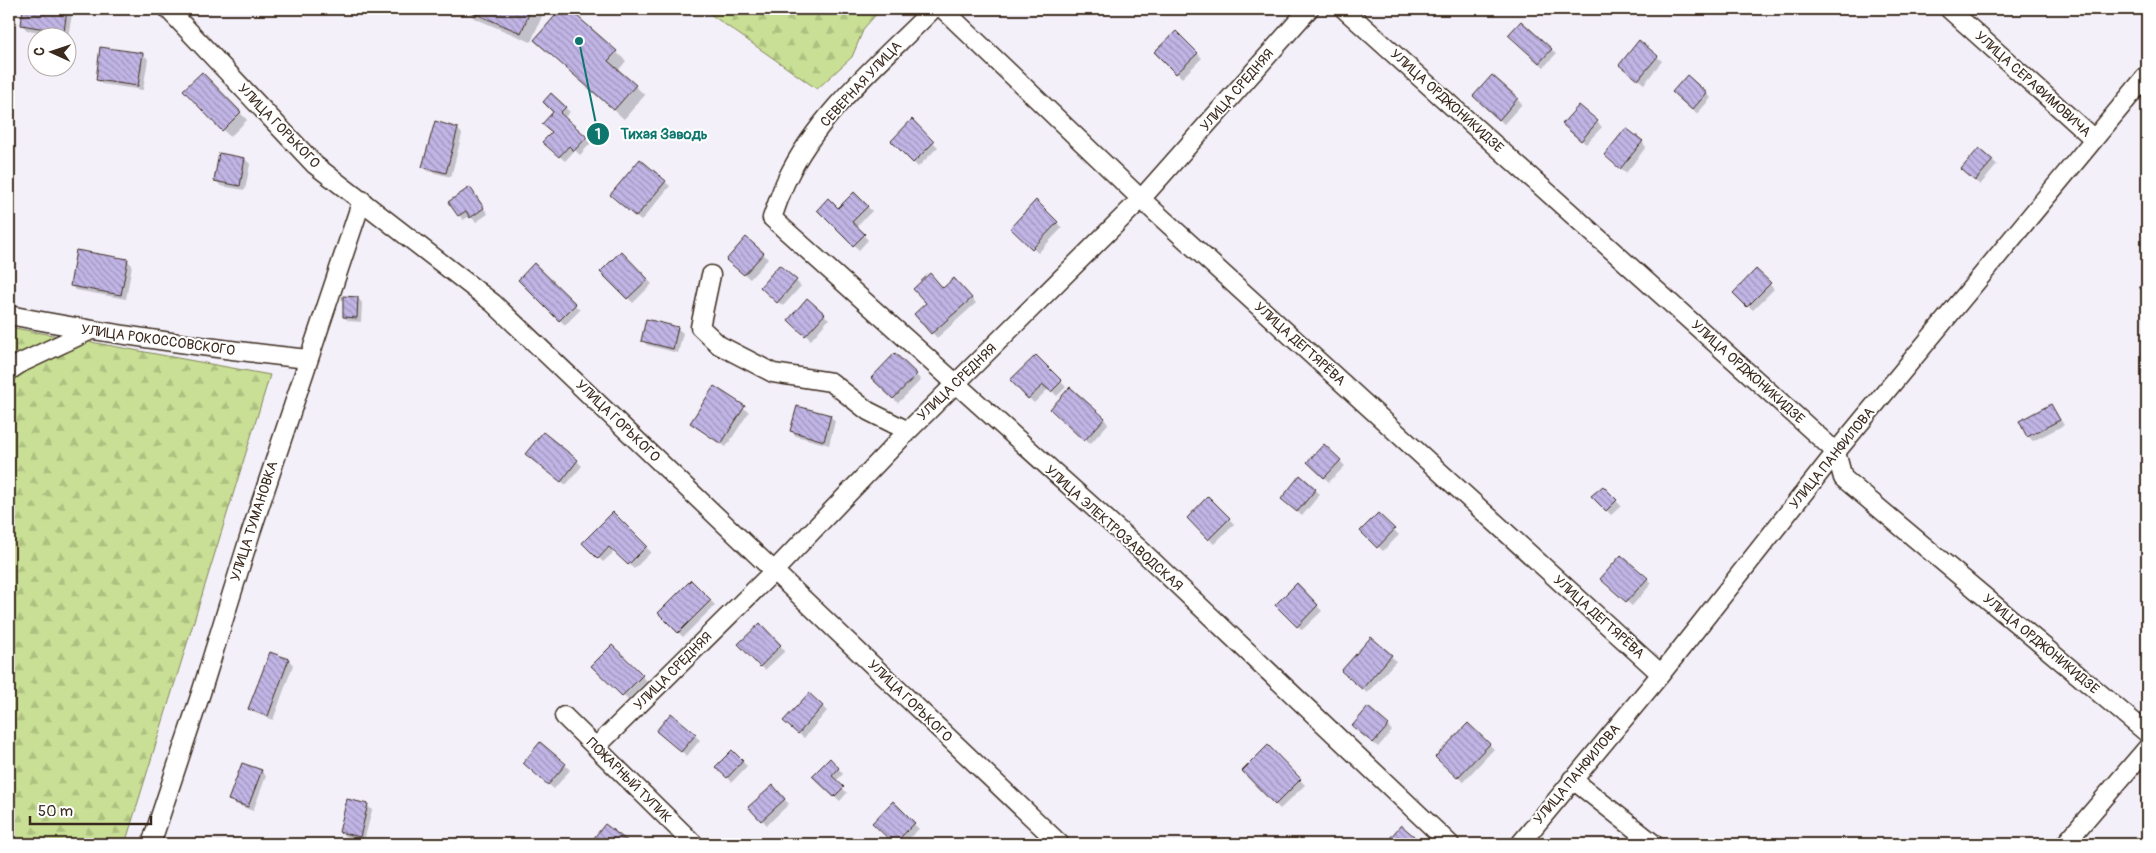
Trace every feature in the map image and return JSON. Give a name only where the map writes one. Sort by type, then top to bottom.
[{"type":"street","name":"УЛИЦА ГОРЬКОГО","points":[[168,9],[315,165],[493,303],[1060,844]]},
{"type":"street","name":"СЕВЕРНАЯ УЛИЦА","points":[[772,218],[788,178],[815,134],[837,107],[933,9]]},
{"type":"street","name":"УЛИЦА ДЕГТЯРЁВА","points":[[942,9],[1141,199],[1661,674]]},
{"type":"street","name":"УЛИЦА СРЕДНЯЯ","points":[[596,747],[774,571],[908,431],[956,386],[1141,199],[1309,9]]},
{"type":"street","name":"УЛИЦА ОРДЖОНИКИДЗЕ","points":[[1344,9],[1836,452],[1843,478],[2147,733]]},
{"type":"street","name":"УЛИЦА СЕРАФИМОВИЧА","points":[[1949,9],[2094,139]]},
{"type":"street","name":"УЛИЦА ПАНФИЛОВА","points":[[1520,844],[1661,674],[1836,452],[2147,75]]},
{"type":"street","name":"УЛИЦА ТУМАНОВКА","points":[[151,844],[362,200]]},
{"type":"street","name":"УЛИЦА ЭЛЕКТРОЗАВОДСКАЯ","points":[[772,218],[956,386],[1143,552],[1450,844]]},
{"type":"street","points":[[711,275],[700,326],[719,345],[773,373],[831,382],[868,411],[908,431]]},
{"type":"street","name":"УЛИЦА РОКОССОВСКОГО","points":[[9,315],[89,331],[209,349],[308,360]]},
{"type":"street","points":[[9,371],[21,363],[89,331]]},
{"type":"street","name":"ПОЖАРНЫЙ ТУПИК","points":[[564,716],[694,844]]},
{"type":"street","points":[[2065,844],[2147,748]]},
{"type":"street","points":[[1572,779],[1654,844]]},
{"type":"green space","points":[[703,9],[881,9],[864,28],[852,57],[817,89]]},
{"type":"green space","points":[[9,327],[270,375],[125,844],[9,844]]},
{"type":"building","points":[[23,9],[67,9],[65,28],[39,28],[21,25]]},
{"type":"building","points":[[464,9],[531,9],[521,33]]},
{"type":"building","points":[[561,9],[569,9],[617,51],[608,61],[636,85],[614,110],[534,40]]},
{"type":"building","points":[[1521,21],[1552,49],[1539,63],[1508,35]]},
{"type":"building","points":[[1176,31],[1198,53],[1176,74],[1154,52]]},
{"type":"building","points":[[1639,40],[1658,56],[1638,80],[1619,65]]},
{"type":"building","points":[[100,47],[143,53],[138,86],[96,80]]},
{"type":"building","points":[[202,72],[241,112],[222,131],[183,90]]},
{"type":"building","points":[[1492,75],[1518,98],[1499,120],[1473,96]]},
{"type":"building","points":[[1687,75],[1707,93],[1692,110],[1672,92]]},
{"type":"building","points":[[551,93],[566,107],[560,113],[587,137],[574,151],[569,146],[559,157],[542,142],[552,132],[542,124],[553,112],[543,102]]},
{"type":"building","points":[[1579,105],[1598,121],[1581,141],[1562,124]]},
{"type":"building","points":[[912,119],[934,142],[913,163],[891,141]]},
{"type":"building","points":[[435,121],[458,128],[446,173],[422,167]]},
{"type":"building","points":[[1626,128],[1643,141],[1620,169],[1604,155]]},
{"type":"building","points":[[1979,148],[1993,160],[1975,181],[1961,169]]},
{"type":"building","points":[[219,153],[245,158],[240,186],[214,181]]},
{"type":"building","points":[[640,159],[666,181],[636,217],[610,195]]},
{"type":"building","points":[[470,187],[484,208],[470,218],[466,211],[458,216],[448,202]]},
{"type":"building","points":[[854,192],[868,206],[852,222],[865,234],[853,246],[817,210],[828,198],[838,208]]},
{"type":"building","points":[[1036,200],[1058,222],[1032,249],[1010,228]]},
{"type":"building","points":[[746,237],[764,253],[744,275],[726,260]]},
{"type":"building","points":[[76,250],[128,259],[121,295],[70,286]]},
{"type":"building","points":[[621,251],[648,279],[627,299],[600,272]]},
{"type":"building","points":[[534,263],[576,304],[559,321],[518,280]]},
{"type":"building","points":[[779,265],[797,280],[777,303],[760,287]]},
{"type":"building","points":[[1756,269],[1771,283],[1747,307],[1733,293]]},
{"type":"building","points":[[930,273],[943,288],[954,278],[972,298],[931,334],[914,314],[926,303],[913,289]]},
{"type":"building","points":[[2147,280],[2147,296],[2139,287]]},
{"type":"building","points":[[343,296],[358,297],[357,318],[343,317]]},
{"type":"building","points":[[807,298],[825,314],[805,336],[788,320]]},
{"type":"building","points":[[646,319],[678,327],[673,349],[641,341]]},
{"type":"building","points":[[895,353],[917,374],[893,399],[871,378]]},
{"type":"building","points":[[1036,355],[1062,381],[1051,392],[1043,385],[1028,399],[1010,380]]},
{"type":"building","points":[[714,386],[745,406],[721,444],[690,423]]},
{"type":"building","points":[[1070,387],[1105,418],[1084,441],[1050,409]]},
{"type":"building","points":[[2051,404],[2060,420],[2027,437],[2019,421]]},
{"type":"building","points":[[797,406],[831,415],[824,441],[790,431]]},
{"type":"building","points":[[543,432],[578,460],[561,482],[525,454]]},
{"type":"building","points":[[1324,444],[1341,460],[1324,478],[1307,462]]},
{"type":"building","points":[[1300,475],[1316,489],[1297,512],[1281,499]]},
{"type":"building","points":[[1603,486],[1617,500],[1606,511],[1591,496]]},
{"type":"building","points":[[1208,496],[1230,518],[1208,540],[1187,518]]},
{"type":"building","points":[[613,512],[647,546],[628,565],[609,547],[598,559],[582,543]]},
{"type":"building","points":[[1378,513],[1395,529],[1377,548],[1360,531]]},
{"type":"building","points":[[1621,555],[1648,578],[1626,602],[1600,579]]},
{"type":"building","points":[[691,580],[711,600],[678,633],[658,613]]},
{"type":"building","points":[[1297,583],[1318,605],[1297,627],[1275,605]]},
{"type":"building","points":[[760,623],[781,645],[760,667],[738,644]]},
{"type":"building","points":[[1371,637],[1392,655],[1362,689],[1341,671]]},
{"type":"building","points":[[612,645],[643,675],[622,696],[591,666]]},
{"type":"building","points":[[270,652],[289,659],[268,716],[248,709]]},
{"type":"building","points":[[809,693],[823,706],[798,734],[783,721]]},
{"type":"building","points":[[1368,707],[1389,725],[1373,743],[1352,726]]},
{"type":"building","points":[[671,713],[696,734],[681,752],[656,731]]},
{"type":"building","points":[[1468,723],[1490,744],[1457,778],[1435,757]]},
{"type":"building","points":[[540,742],[566,764],[548,785],[523,763]]},
{"type":"building","points":[[1268,745],[1301,779],[1275,805],[1242,771]]},
{"type":"building","points":[[732,750],[743,761],[727,778],[715,767]]},
{"type":"building","points":[[830,758],[839,768],[832,776],[844,787],[834,797],[812,776]]},
{"type":"building","points":[[242,763],[262,770],[248,807],[228,800]]},
{"type":"building","points":[[773,785],[785,799],[761,821],[748,807]]},
{"type":"building","points":[[347,799],[368,804],[360,837],[339,832]]},
{"type":"building","points":[[893,801],[915,823],[894,844],[872,823]]},
{"type":"building","points":[[605,824],[630,843],[589,844]]},
{"type":"building","points":[[1401,825],[1423,844],[1385,844]]},
{"type":"place","name":"Тихая Заводь","points":[[579,41]]}]
